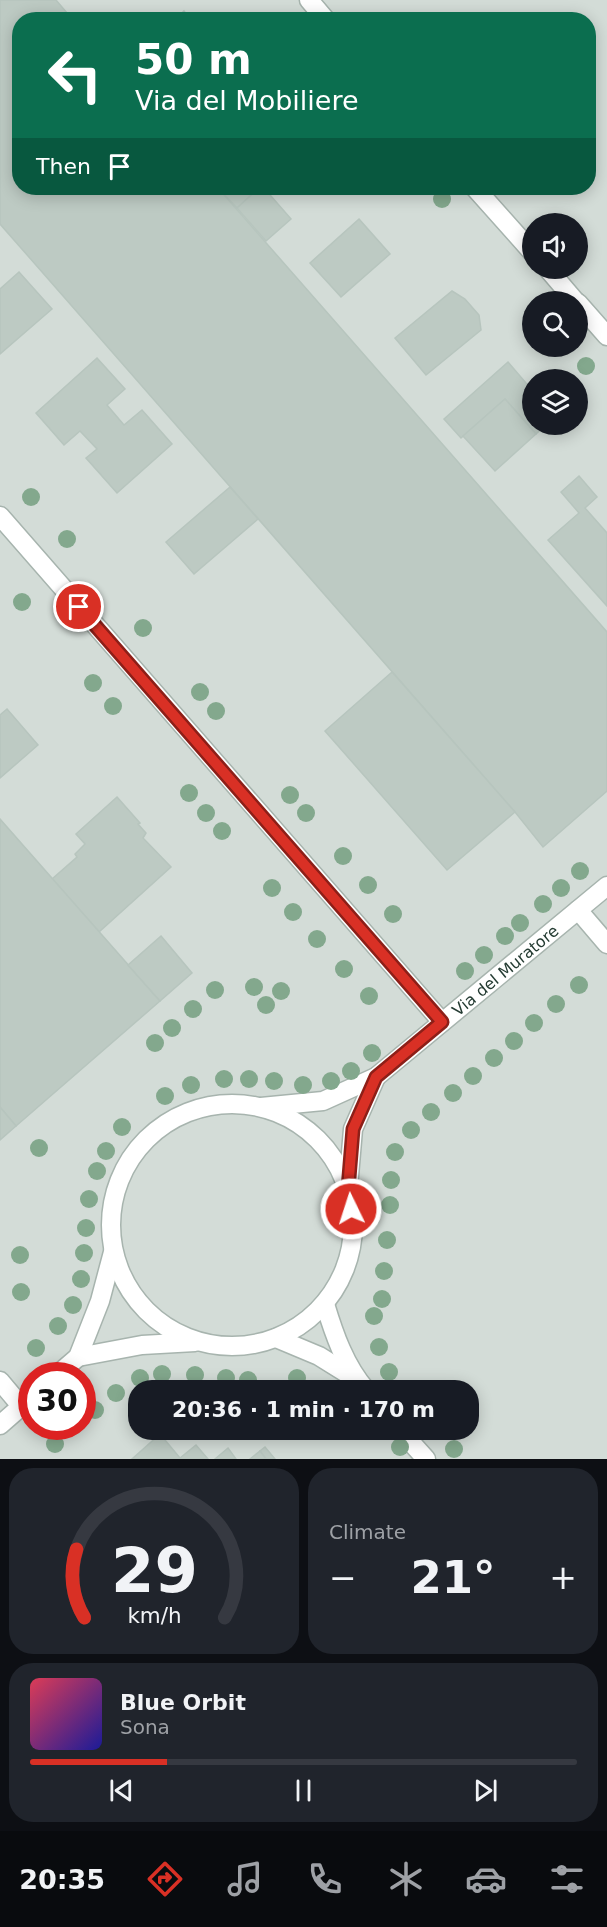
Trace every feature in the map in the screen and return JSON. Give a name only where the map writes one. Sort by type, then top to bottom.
[{"type":"street","points":[[309,0],[319,12]]},
{"type":"street","points":[[481,195],[522,241]]},
{"type":"street","points":[[557,279],[567,291]]},
{"type":"street","points":[[588,314],[607,336]]},
{"type":"street","points":[[0,516],[442,1022]]},
{"type":"street","name":"Via del Muratore","points":[[260,1107],[323,1101],[376,1077],[607,886]]},
{"type":"street","points":[[578,910],[607,944]]},
{"type":"street","name":"Via del Muratore","points":[[348,1189],[353,1129],[376,1077]]},
{"type":"street","points":[[78,1357],[142,1345],[198,1341],[237,1347],[276,1338],[303,1324],[325,1304],[346,1268],[354,1229],[348,1189],[329,1151],[298,1123],[260,1107],[219,1104],[179,1115],[146,1138],[122,1172],[111,1211],[113,1251],[124,1282],[143,1308],[168,1328],[198,1341]]},
{"type":"street","points":[[72,1362],[78,1357],[100,1301],[113,1251]]},
{"type":"street","points":[[325,1304],[334,1336],[359,1380]]},
{"type":"street","points":[[276,1338],[319,1356],[355,1380]]},
{"type":"street","points":[[0,1382],[18,1396]]},
{"type":"street","points":[[0,1425],[18,1409]]},
{"type":"street","points":[[409,1440],[426,1459]]},
{"type":"shaded area","points":[[0,0],[607,0],[607,1459],[0,1459]]},
{"type":"building","points":[[0,0],[56,0],[66,12],[12,12],[12,195],[224,195],[607,632],[607,791],[543,847],[515,812],[0,224]]},
{"type":"building","points":[[225,195],[251,195],[237,208]]},
{"type":"building","points":[[251,195],[270,195],[291,219],[266,241],[237,208]]},
{"type":"building","points":[[359,219],[390,254],[341,297],[310,263]]},
{"type":"building","points":[[19,272],[52,309],[0,354],[0,289]]},
{"type":"building","points":[[452,291],[465,299],[479,315],[481,330],[426,375],[395,338]]},
{"type":"building","points":[[97,358],[125,389],[107,405],[124,425],[142,410],[172,444],[117,493],[86,458],[97,449],[80,431],[64,445],[36,413]]},
{"type":"building","points":[[508,362],[522,378],[522,418],[505,399],[461,438],[444,419]]},
{"type":"building","points":[[505,399],[522,418],[522,435],[535,435],[495,471],[463,436]]},
{"type":"building","points":[[579,476],[597,497],[585,508],[607,533],[607,606],[548,540],[579,513],[561,492]]},
{"type":"building","points":[[230,487],[258,519],[194,574],[166,542]]},
{"type":"building","points":[[392,672],[515,812],[447,870],[325,731]]},
{"type":"building","points":[[7,709],[38,745],[0,778],[0,715]]},
{"type":"building","points":[[117,797],[140,823],[138,824],[146,833],[143,838],[171,867],[99,932],[52,879],[77,857],[75,854],[85,844],[76,834]]},
{"type":"building","points":[[0,819],[160,1001],[16,1126],[0,1107]]},
{"type":"building","points":[[161,936],[192,973],[160,1001],[128,965]]},
{"type":"building","points":[[0,1107],[16,1126],[0,1140]]},
{"type":"building","points":[[153,1440],[165,1440],[180,1458],[196,1445],[208,1459],[132,1459]]},
{"type":"building","points":[[265,1447],[275,1459],[266,1459],[260,1451]]},
{"type":"building","points":[[228,1448],[236,1459],[215,1459]]},
{"type":"building","points":[[260,1451],[266,1459],[250,1459]]},
{"type":"route","points":[[79,607],[442,1022],[376,1077],[353,1129],[348,1189],[351,1209]]}]
